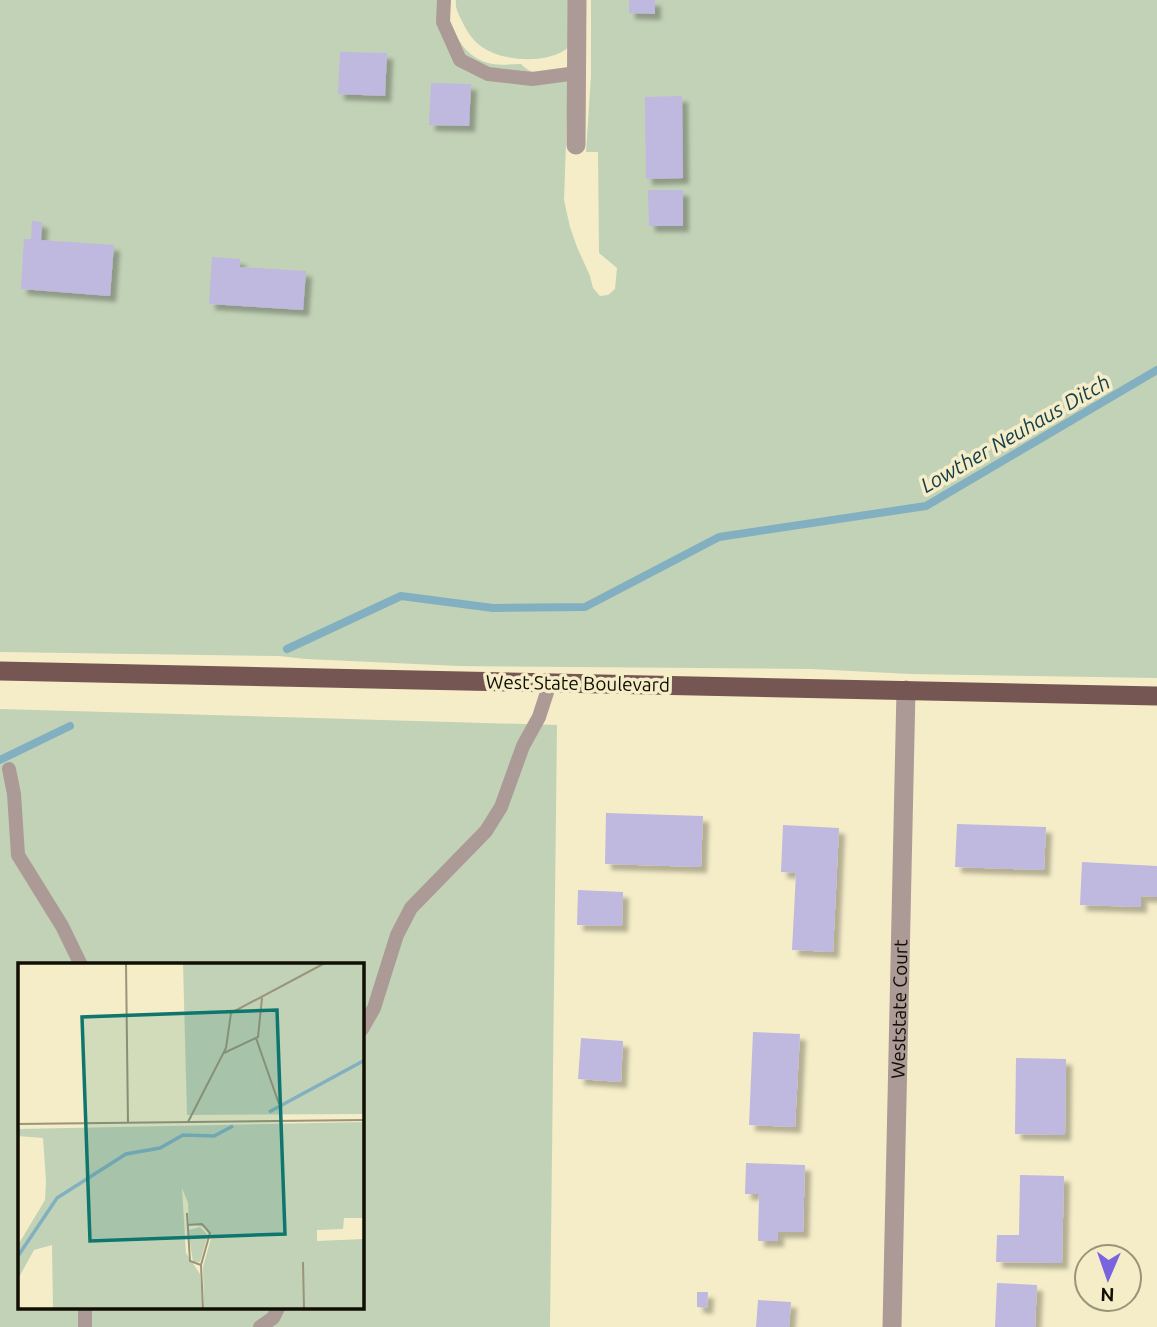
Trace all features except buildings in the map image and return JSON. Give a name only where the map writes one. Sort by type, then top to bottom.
[{"type":"main road","name":"West State Boulevard","points":[[0,671],[1157,696]]},
{"type":"street","points":[[576,145],[578,0]]},
{"type":"street","name":"Weststate Court","points":[[892,1327],[906,690]]},
{"type":"lane","points":[[444,0],[443,22],[460,60],[488,74],[532,79],[577,73]]},
{"type":"lane","points":[[364,1025],[374,1008],[397,935],[411,908],[486,831],[501,807],[523,746],[539,717],[551,683]]},
{"type":"lane","points":[[9,769],[14,794],[18,855],[62,926],[81,963]]},
{"type":"lane","points":[[261,1327],[277,1310]]},
{"type":"green space","points":[[0,0],[439,0],[457,38],[478,59],[496,64],[521,64],[530,71],[541,74],[564,73],[568,85],[564,200],[577,247],[593,288],[600,296],[608,295],[615,289],[617,268],[599,253],[598,152],[586,152],[591,75],[591,0],[1157,0],[1157,678],[911,674],[811,669],[459,666],[279,656],[0,652]]},
{"type":"green space","points":[[456,0],[568,0],[570,46],[539,59],[514,58],[491,52],[479,45],[468,32],[457,10]]},
{"type":"green space","points":[[0,709],[557,725],[550,1327],[0,1327]]},
{"type":"waterway","name":"Lowther Neuhaus Ditch","points":[[287,649],[401,596],[493,608],[585,607],[719,537],[926,506],[1157,370]]},
{"type":"waterway","name":"Lowther Neuhaus Ditch","points":[[0,760],[70,726]]}]
